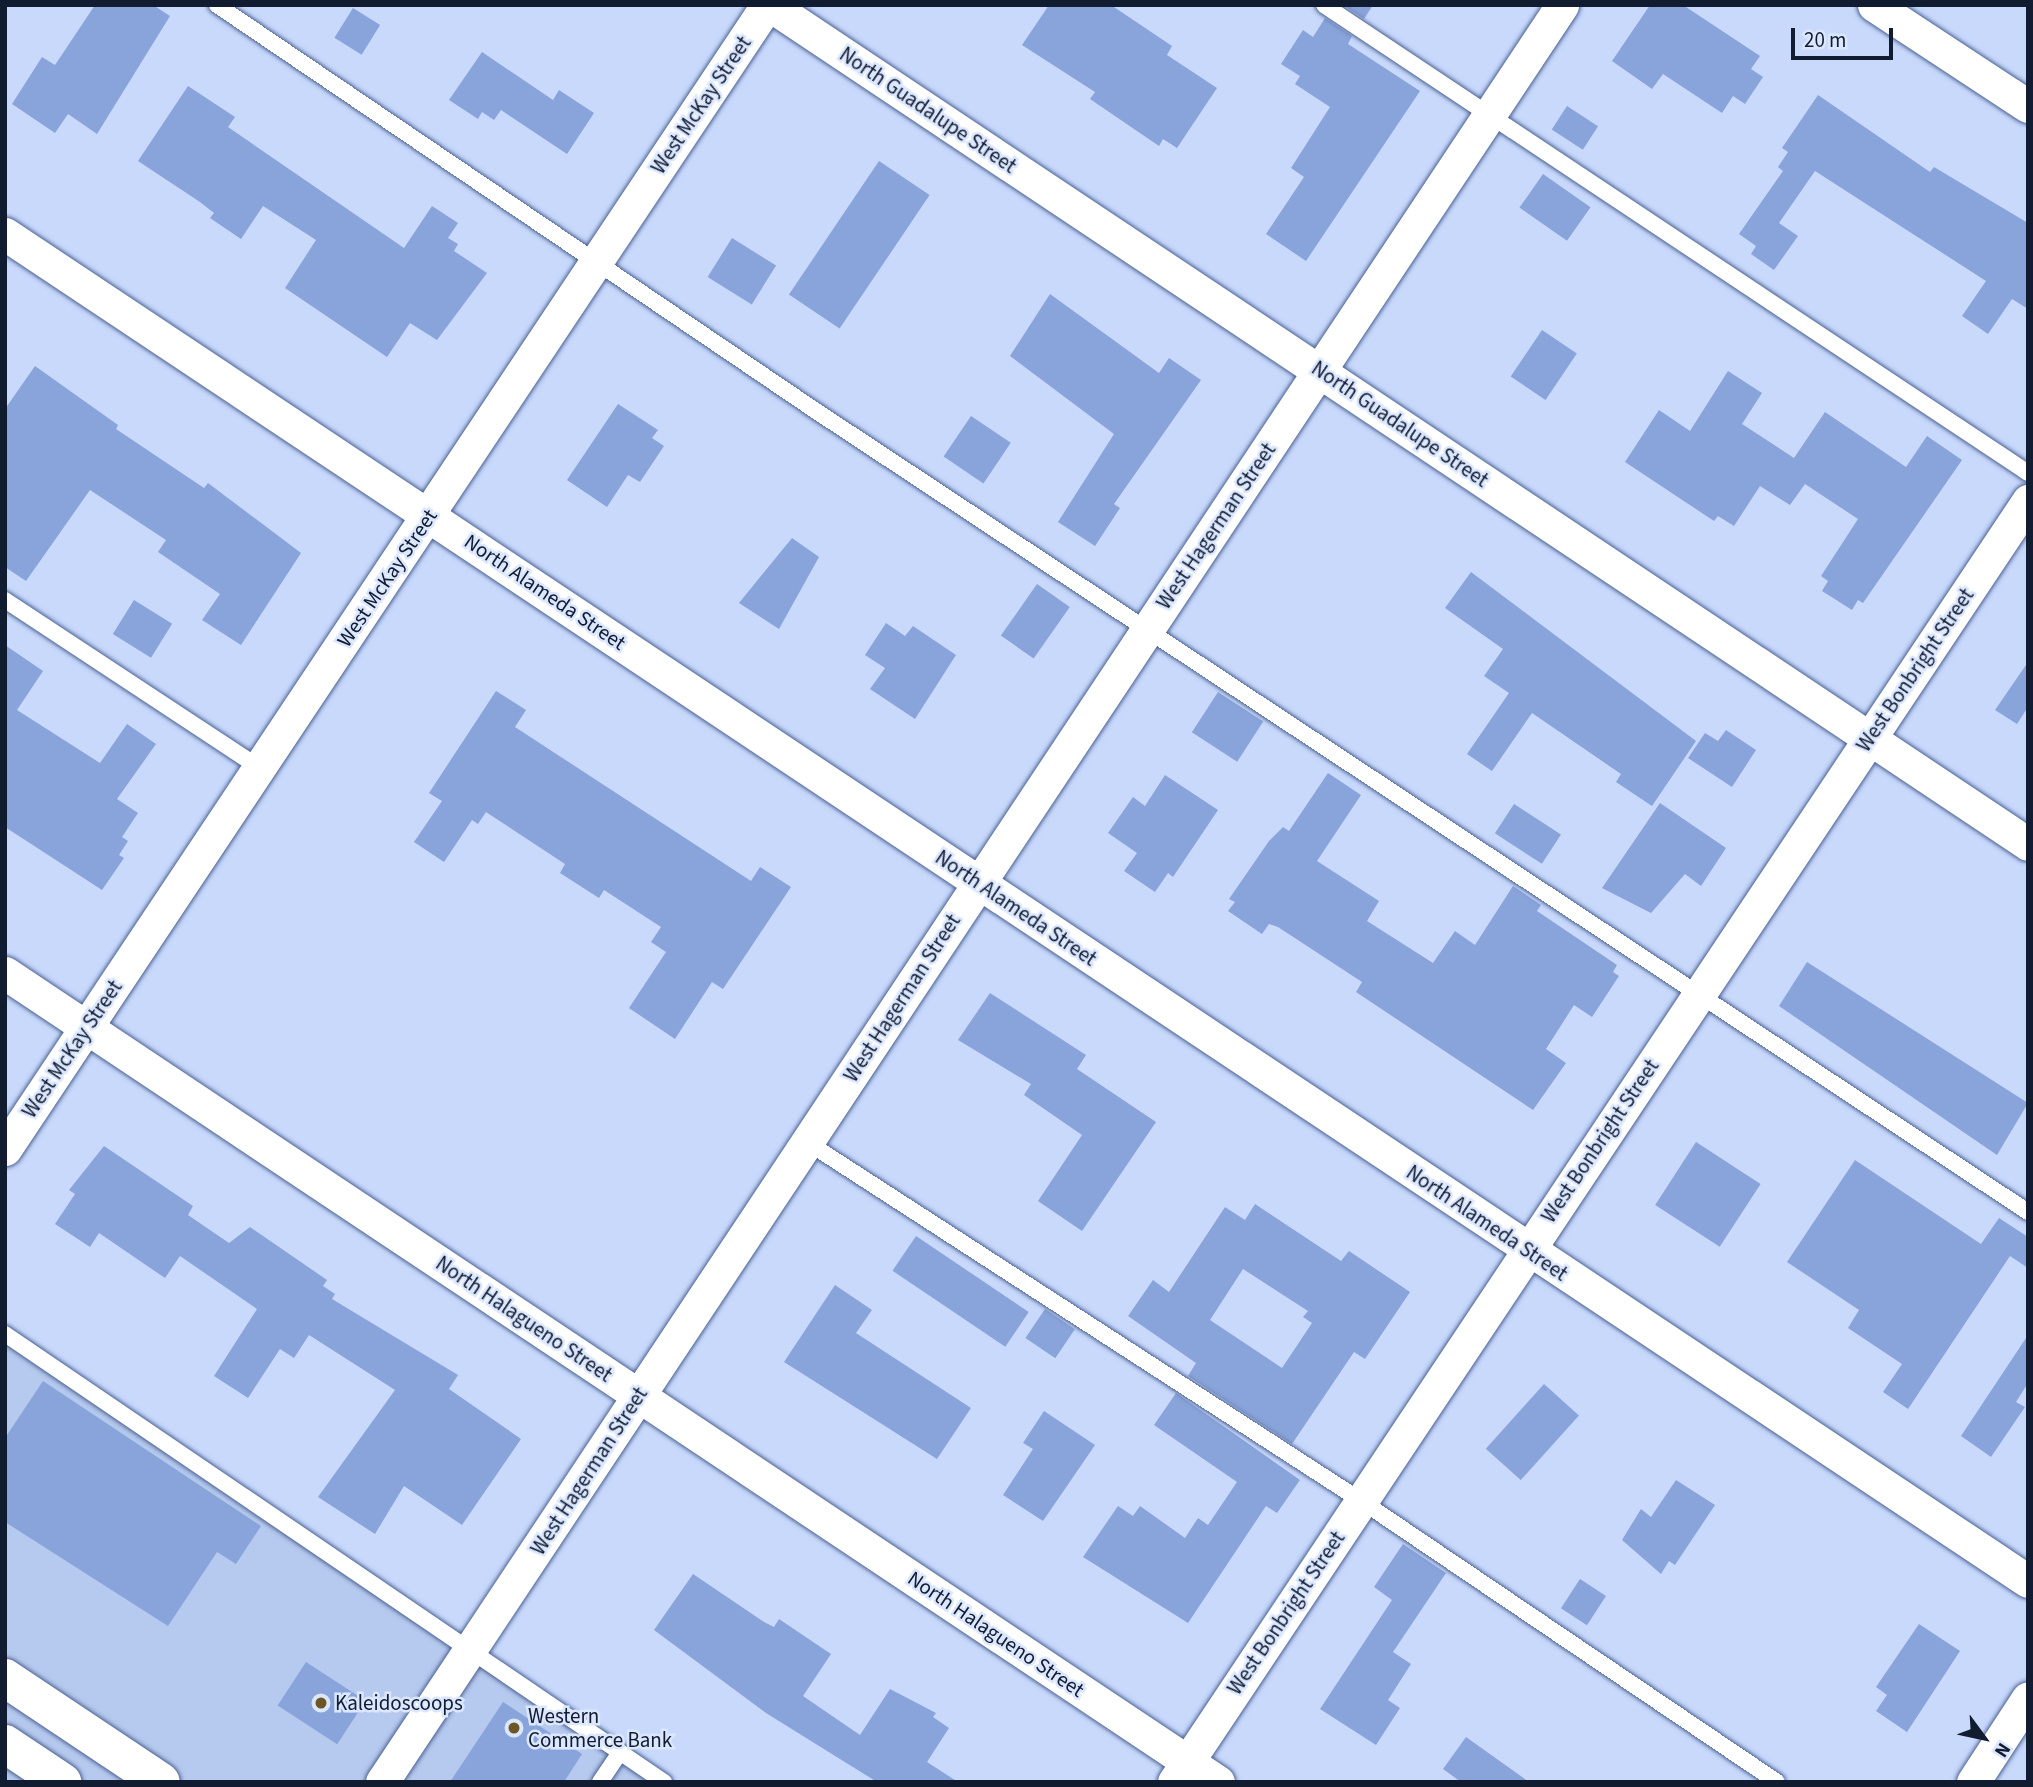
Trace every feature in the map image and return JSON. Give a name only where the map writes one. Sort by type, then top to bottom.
[{"type":"highway","points":[[5,1678],[161,1782]]},
{"type":"highway","points":[[5,1744],[62,1782]]},
{"type":"street","name":"West McKay Street","points":[[5,1149],[769,5]]},
{"type":"street","name":"North Guadalupe Street","points":[[769,5],[2028,844]]},
{"type":"street","name":"West Hagerman Street","points":[[382,1782],[1562,5]]},
{"type":"street","points":[[1874,5],[2028,106]]},
{"type":"street","name":"North Alameda Street","points":[[5,234],[2028,1581]]},
{"type":"street","name":"West Bonbright Street","points":[[1180,1772],[1526,1249],[1700,994],[2028,501]]},
{"type":"street","name":"North Halagueno Street","points":[[5,974],[638,1395],[1180,1772],[1217,1782]]},
{"type":"street","points":[[1973,1782],[2028,1698]]},
{"type":"lane","points":[[217,5],[597,261],[2028,1212]]},
{"type":"lane","points":[[1324,5],[1486,116],[2028,474]]},
{"type":"lane","points":[[5,600],[260,768]]},
{"type":"lane","points":[[807,1142],[1360,1500],[1777,1782]]},
{"type":"lane","points":[[5,1334],[664,1782]]},
{"type":"lane","points":[[600,1782],[620,1752]]},
{"type":"shaded area","points":[[5,1334],[664,1782],[5,1782]]},
{"type":"building","points":[[95,5],[153,5],[170,16],[97,134],[68,114],[55,133],[12,104],[42,57],[55,65]]},
{"type":"building","points":[[1049,5],[1111,5],[1172,46],[1167,55],[1217,88],[1177,148],[1163,139],[1159,146],[1090,99],[1095,92],[1022,45]]},
{"type":"building","points":[[1343,5],[1373,5],[1364,19]]},
{"type":"building","points":[[1650,5],[1683,5],[1760,56],[1751,69],[1763,77],[1745,104],[1733,96],[1722,113],[1663,74],[1652,89],[1612,61]]},
{"type":"building","points":[[353,8],[380,25],[362,55],[334,38]]},
{"type":"building","points":[[1325,18],[1352,36],[1348,44],[1420,91],[1306,261],[1266,234],[1304,177],[1291,168],[1330,107],[1295,84],[1300,76],[1281,64],[1303,30],[1313,37]]},
{"type":"building","points":[[482,52],[553,100],[559,90],[594,113],[567,154],[501,110],[494,120],[482,112],[478,119],[449,100]]},
{"type":"building","points":[[188,86],[235,117],[228,127],[404,248],[432,206],[458,223],[448,238],[458,244],[454,251],[487,273],[437,340],[410,323],[387,357],[285,288],[316,240],[263,206],[241,239],[210,218],[214,213],[200,202],[138,161]]},
{"type":"building","points":[[1818,95],[1930,172],[1934,167],[2028,223],[2028,309],[2012,299],[1988,334],[1962,316],[1986,281],[1815,171],[1779,223],[1798,236],[1774,270],[1751,254],[1756,246],[1739,234],[1783,171],[1778,167],[1788,152],[1782,148]]},
{"type":"building","points":[[1567,106],[1598,126],[1583,150],[1552,129]]},
{"type":"building","points":[[879,161],[930,195],[840,329],[789,294]]},
{"type":"building","points":[[1543,174],[1591,207],[1567,241],[1519,208]]},
{"type":"building","points":[[732,238],[776,266],[752,305],[708,277]]},
{"type":"building","points":[[1050,294],[1159,373],[1169,358],[1201,380],[1114,504],[1120,508],[1095,546],[1058,522],[1114,434],[1010,356]]},
{"type":"building","points":[[1542,330],[1577,353],[1546,400],[1511,376]]},
{"type":"building","points":[[35,366],[118,425],[116,429],[204,488],[208,483],[301,553],[241,645],[202,620],[220,594],[158,552],[166,540],[90,490],[26,581],[5,567],[5,409]]},
{"type":"building","points":[[1728,371],[1762,393],[1742,424],[1794,458],[1825,412],[1906,467],[1927,436],[1962,460],[1863,603],[1858,600],[1852,610],[1822,591],[1828,581],[1821,576],[1858,519],[1805,484],[1790,505],[1760,486],[1734,526],[1718,516],[1714,521],[1625,462],[1659,410],[1690,431]]},
{"type":"building","points":[[618,404],[658,430],[652,438],[664,446],[640,482],[628,475],[607,507],[567,480]]},
{"type":"building","points":[[971,416],[1011,443],[983,483],[944,457]]},
{"type":"building","points":[[792,538],[819,557],[779,629],[739,603]]},
{"type":"building","points":[[1471,572],[1696,741],[1652,806],[1616,782],[1621,774],[1532,713],[1492,771],[1467,754],[1509,693],[1484,676],[1503,649],[1445,608]]},
{"type":"building","points":[[1037,584],[1070,607],[1034,659],[1001,636]]},
{"type":"building","points":[[134,600],[172,624],[151,658],[113,634]]},
{"type":"building","points":[[886,623],[905,636],[913,626],[956,655],[915,719],[870,689],[885,668],[865,655]]},
{"type":"building","points":[[5,645],[43,671],[17,710],[100,763],[127,724],[156,744],[117,799],[138,813],[122,837],[128,841],[119,855],[124,858],[102,890],[5,827]]},
{"type":"building","points":[[2028,662],[2028,707],[2017,724],[1995,710]]},
{"type":"building","points":[[496,691],[526,710],[515,727],[751,881],[760,867],[791,887],[723,989],[712,982],[675,1039],[629,1008],[666,952],[651,942],[661,927],[604,890],[599,898],[560,873],[565,864],[486,812],[478,824],[472,820],[444,862],[414,842],[442,801],[429,793]]},
{"type":"building","points":[[1218,692],[1263,721],[1237,762],[1192,732]]},
{"type":"building","points":[[1726,730],[1756,750],[1732,787],[1688,758],[1705,733],[1718,741]]},
{"type":"building","points":[[1328,773],[1361,795],[1317,861],[1379,901],[1367,921],[1433,963],[1455,931],[1475,945],[1513,886],[1541,905],[1537,911],[1617,965],[1613,972],[1619,976],[1592,1017],[1574,1005],[1546,1049],[1566,1063],[1533,1110],[1356,992],[1362,982],[1278,927],[1269,924],[1262,934],[1228,911],[1235,902],[1229,899],[1269,841],[1283,827],[1289,831]]},
{"type":"building","points":[[1165,775],[1218,810],[1173,877],[1168,873],[1155,892],[1124,871],[1137,853],[1108,833],[1133,797],[1145,806]]},
{"type":"building","points":[[1660,803],[1726,848],[1701,886],[1685,874],[1651,913],[1602,888]]},
{"type":"building","points":[[1514,804],[1561,834],[1542,864],[1495,833]]},
{"type":"building","points":[[1807,962],[2028,1103],[1997,1155],[1779,1006]]},
{"type":"building","points":[[990,993],[1086,1055],[1077,1069],[1156,1122],[1082,1231],[1038,1201],[1082,1135],[1024,1095],[1031,1084],[958,1040]]},
{"type":"building","points":[[1696,1142],[1761,1184],[1720,1247],[1655,1205]]},
{"type":"building","points":[[104,1146],[193,1206],[188,1215],[229,1243],[250,1227],[327,1280],[323,1286],[335,1294],[332,1299],[458,1375],[449,1389],[521,1439],[462,1525],[404,1486],[375,1534],[318,1497],[395,1390],[309,1335],[294,1358],[280,1349],[248,1398],[214,1376],[257,1309],[180,1256],[165,1278],[99,1233],[90,1247],[55,1224],[75,1194],[69,1190]]},
{"type":"building","points":[[1855,1160],[1981,1244],[1999,1218],[2028,1237],[2028,1268],[2010,1256],[1908,1409],[1883,1392],[1902,1364],[1848,1328],[1859,1310],[1787,1262]]},
{"type":"building","points":[[1255,1204],[1341,1261],[1349,1251],[1410,1292],[1365,1359],[1354,1352],[1292,1444],[1188,1376],[1196,1363],[1128,1316],[1153,1280],[1169,1292],[1225,1207],[1245,1220]],"holes":[[[1243,1269],[1308,1311],[1303,1317],[1312,1323],[1282,1368],[1210,1320]]]},
{"type":"building","points":[[916,1236],[1029,1312],[1005,1347],[893,1271]]},
{"type":"building","points":[[835,1285],[872,1310],[856,1333],[971,1408],[937,1459],[784,1362]]},
{"type":"building","points":[[1045,1309],[1075,1329],[1055,1358],[1025,1338]]},
{"type":"building","points":[[2028,1335],[2028,1383],[2016,1402],[2025,1407],[1991,1457],[1961,1436]]},
{"type":"building","points":[[43,1381],[261,1526],[236,1564],[217,1552],[168,1626],[5,1522],[5,1438]]},
{"type":"building","points":[[1544,1384],[1579,1415],[1521,1480],[1486,1449]]},
{"type":"building","points":[[1176,1393],[1300,1480],[1277,1513],[1266,1506],[1188,1623],[1083,1557],[1118,1506],[1133,1516],[1140,1506],[1185,1538],[1198,1518],[1208,1525],[1237,1482],[1154,1425]]},
{"type":"building","points":[[1044,1411],[1095,1445],[1043,1521],[1003,1495],[1033,1449],[1023,1443]]},
{"type":"building","points":[[1676,1480],[1715,1505],[1675,1565],[1669,1561],[1661,1574],[1622,1540],[1641,1509],[1651,1517]]},
{"type":"building","points":[[1403,1544],[1446,1573],[1393,1652],[1411,1664],[1388,1700],[1400,1708],[1376,1745],[1320,1709],[1392,1600],[1374,1587]]},
{"type":"building","points":[[693,1574],[764,1622],[774,1627],[779,1619],[831,1654],[803,1696],[860,1735],[890,1689],[936,1713],[933,1717],[949,1728],[927,1762],[958,1782],[877,1782],[766,1713],[654,1630]]},
{"type":"building","points":[[1580,1579],[1606,1596],[1587,1625],[1561,1608]]},
{"type":"building","points":[[1919,1624],[1960,1651],[1907,1732],[1876,1711],[1887,1695],[1876,1687]]},
{"type":"building","name":"Kaleidoscoops","points":[[306,1662],[366,1701],[337,1744],[278,1706]]},
{"type":"building","name":"Western Commerce Bank","points":[[503,1702],[582,1754],[564,1782],[450,1782]]},
{"type":"building","points":[[1466,1737],[1529,1782],[1461,1782],[1443,1769]]},
{"type":"place","name":"Kaleidoscoops","points":[[321,1703]]},
{"type":"place","name":"Western Commerce Bank","points":[[514,1728]]}]
